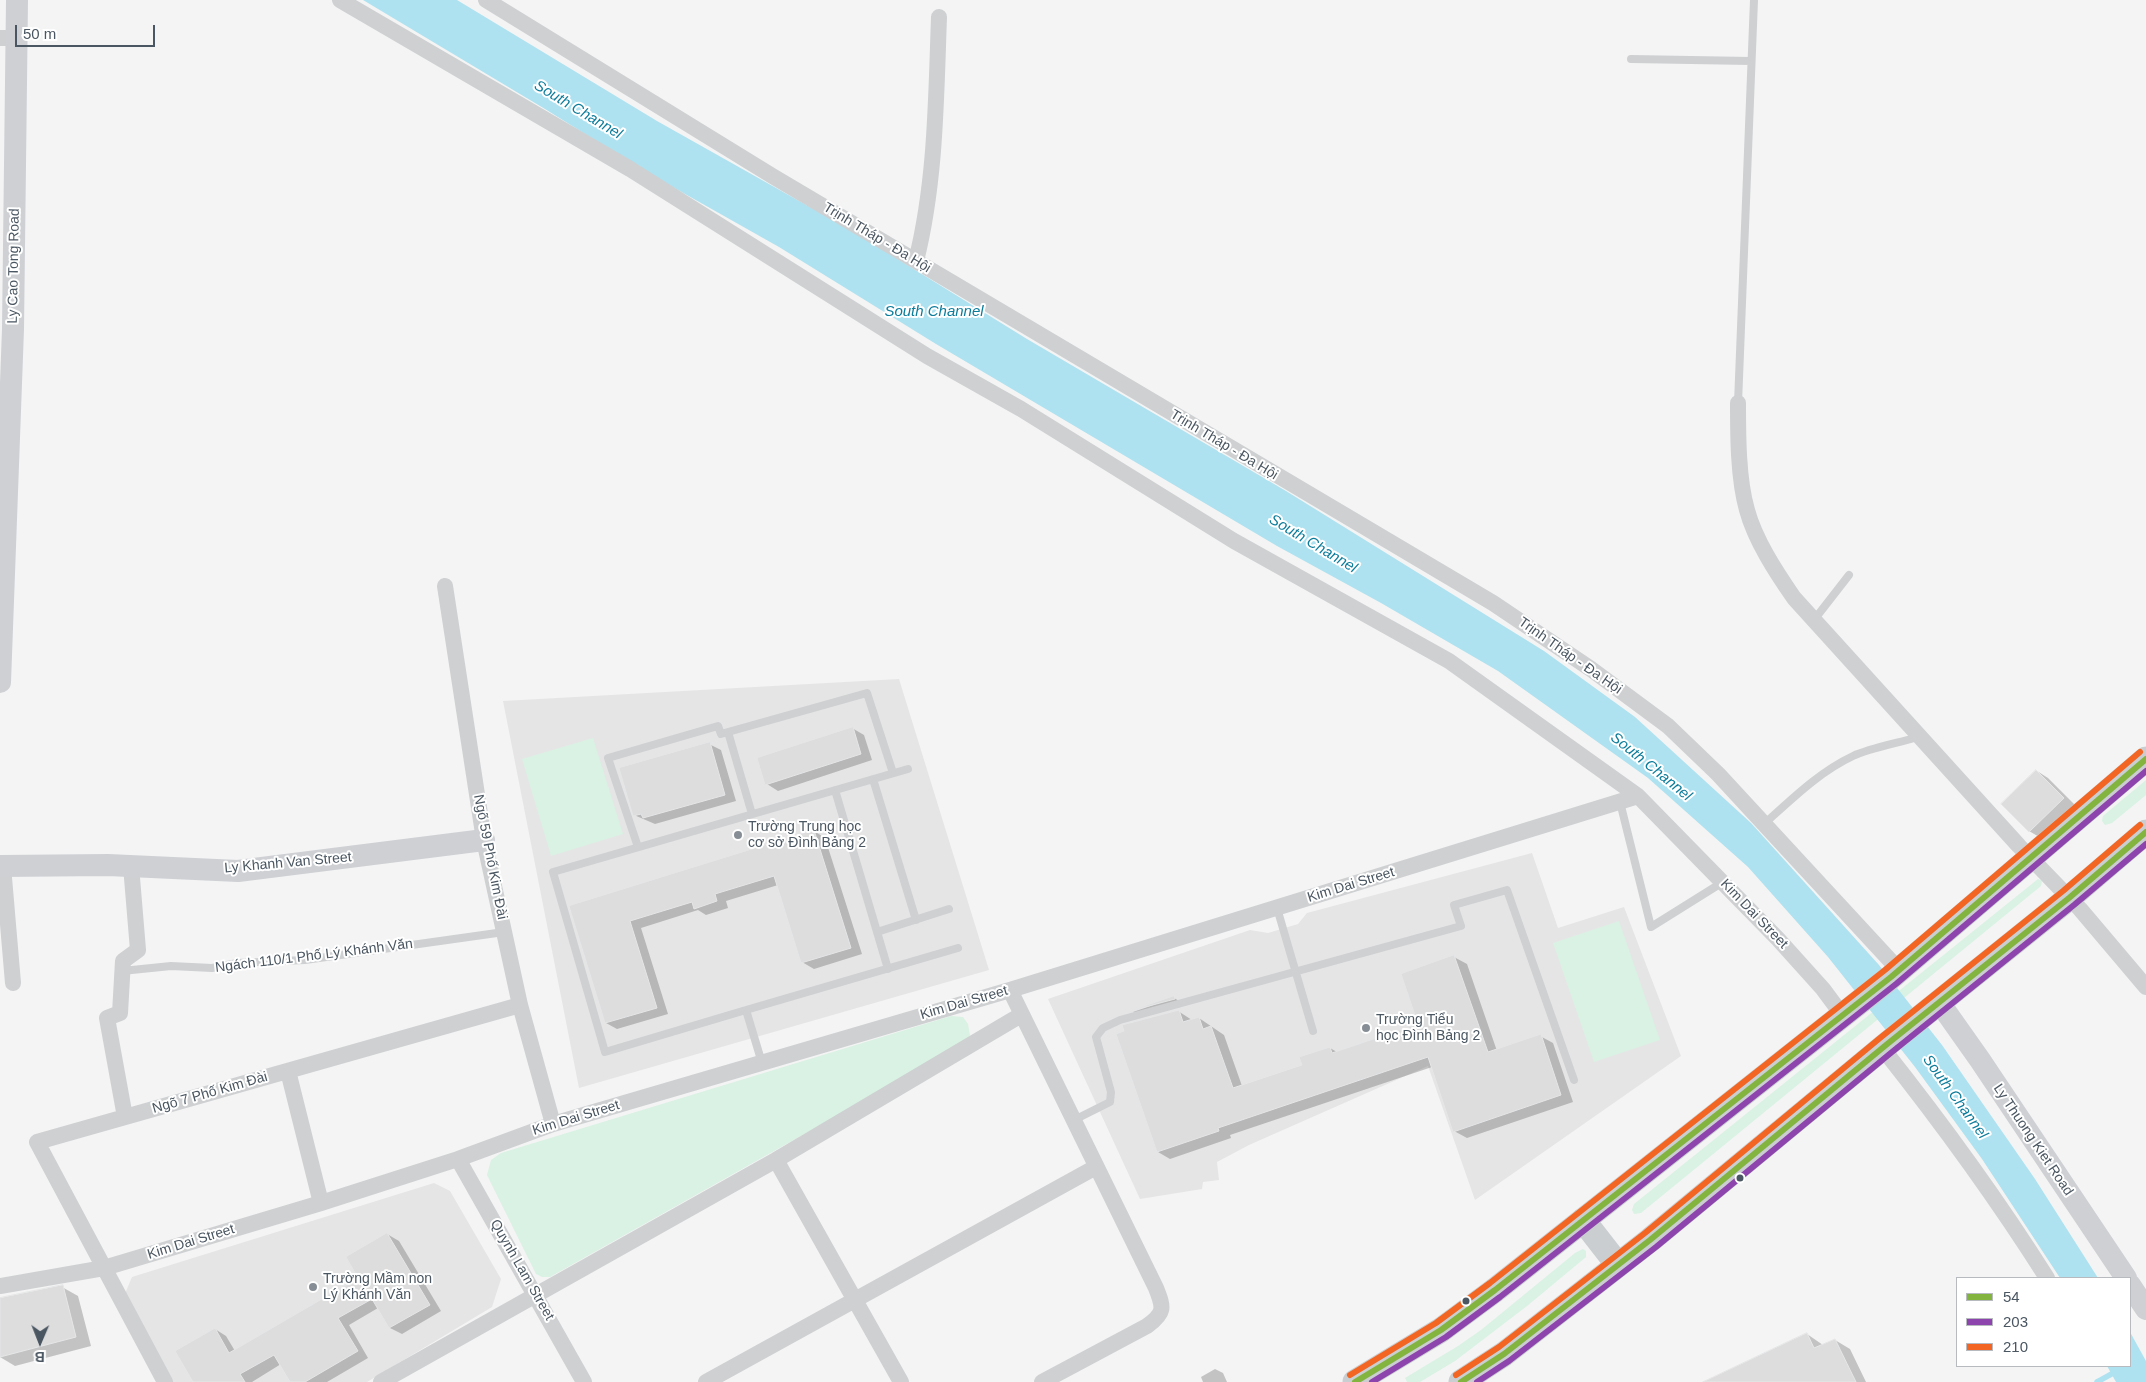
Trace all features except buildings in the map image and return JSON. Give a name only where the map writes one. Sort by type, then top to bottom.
[{"type":"main road","name":"Ly Cao Tong Road","points":[[0,682],[13,329],[8,38],[16,0]]},
{"type":"main road","points":[[1355,1382],[1472,1309],[1895,974],[2146,759]]},
{"type":"main road","points":[[1462,1382],[1504,1354],[1618,1265],[2069,898],[2146,832]]},
{"type":"main road","name":"Ly Khanh Van Street","points":[[2,866],[131,866],[238,871],[484,840]]},
{"type":"main road","name":"Ly Thuong Kiet Road","points":[[1932,1008],[1980,1060],[2125,1277]]},
{"type":"main road","points":[[1583,1220],[1618,1265]]},
{"type":"main road","points":[[2131,1286],[2146,1309]]},
{"type":"street","points":[[340,0],[630,169],[927,356],[1021,409],[1234,541],[1449,661],[1638,796]]},
{"type":"street","name":"Trịnh Tháp - Đa Hội","points":[[486,0],[774,177],[1493,603],[1591,668],[1668,726],[1718,774],[1895,974]]},
{"type":"street","points":[[916,261],[926,224],[932,174],[939,16]]},
{"type":"street","points":[[1738,403],[1744,496],[1747,512],[1777,574],[1794,598],[2069,898],[2146,987]]},
{"type":"street","name":"Ngõ 59 Phố Kim Đài","points":[[445,586],[484,840],[520,1006],[553,1124]]},
{"type":"street","name":"Kim Dai Street","points":[[0,1286],[104,1268],[321,1203],[458,1159],[553,1124],[1010,990],[1638,796],[1778,939],[1823,989],[1848,1012]]},
{"type":"street","points":[[2,866],[12,983]]},
{"type":"street","points":[[125,1117],[107,1018],[120,1013],[123,961],[138,950],[131,866]]},
{"type":"street","points":[[1010,990],[1156,1288],[1161,1302],[1161,1314],[1147,1326],[1042,1382]]},
{"type":"street","name":"Ngõ 7 Phố Kim Đài","points":[[104,1268],[37,1142],[520,1006]]},
{"type":"street","points":[[380,1382],[776,1160],[1021,1014]]},
{"type":"street","points":[[1884,1047],[2018,1232],[2046,1277]]},
{"type":"street","points":[[288,1071],[321,1203]]},
{"type":"street","name":"Quynh Lam Street","points":[[458,1159],[584,1382]]},
{"type":"street","points":[[776,1160],[901,1382]]},
{"type":"street","points":[[706,1382],[1096,1167]]},
{"type":"street","points":[[104,1268],[165,1382]]},
{"type":"lane","points":[[1738,403],[1754,0]]},
{"type":"lane","points":[[1631,59],[1751,61]]},
{"type":"lane","points":[[1814,620],[1849,575]]},
{"type":"lane","points":[[638,847],[608,758],[718,726],[721,734],[868,693],[893,773]]},
{"type":"lane","points":[[728,732],[752,814]]},
{"type":"lane","points":[[1764,824],[1797,794],[1829,769],[1855,755],[1921,736]]},
{"type":"lane","points":[[908,768],[553,872],[605,1052],[958,948]]},
{"type":"lane","points":[[873,779],[916,920]]},
{"type":"lane","points":[[835,790],[888,969]]},
{"type":"lane","points":[[1620,802],[1651,927],[1723,882]]},
{"type":"lane","points":[[1074,1120],[1110,1102],[1111,1092],[1096,1037],[1103,1028],[1120,1020],[1461,926],[1454,905],[1507,890],[1574,1080]]},
{"type":"lane","points":[[1277,908],[1313,1031]]},
{"type":"lane","points":[[877,932],[949,909]]},
{"type":"lane","name":"Ngách 110/1 Phố Lý Khánh Văn","points":[[122,971],[171,966],[212,968],[237,963],[305,960],[504,932]]},
{"type":"lane","points":[[746,1010],[762,1063]]},
{"type":"shaded area","name":"Trường Trung học cơ sở Đình Bảng 2","points":[[899,679],[989,970],[579,1088],[503,701]]},
{"type":"shaded area","name":"Trường Tiểu học Đình Bảng 2","points":[[1532,853],[1558,928],[1624,907],[1681,1056],[1475,1200],[1428,1066],[1249,1145],[1217,1162],[1219,1180],[1203,1182],[1202,1189],[1140,1199],[1048,999],[1250,930],[1268,933],[1298,924],[1307,913]]},
{"type":"shaded area","name":"Trường Mầm non Lý Khánh Văn","points":[[434,1183],[450,1191],[501,1279],[492,1307],[367,1382],[172,1382],[124,1296],[132,1277]]},
{"type":"green space","points":[[593,738],[623,834],[551,856],[522,759]]},
{"type":"green space","points":[[2146,780],[2146,795],[2112,823],[2105,825],[2102,821],[2103,816]]},
{"type":"green space","points":[[2038,879],[2042,881],[2041,886],[1641,1213],[1634,1214],[1632,1210],[1634,1204]]},
{"type":"green space","points":[[1619,921],[1660,1040],[1594,1062],[1553,943]]},
{"type":"green space","points":[[951,1016],[963,1017],[968,1024],[970,1036],[966,1043],[550,1277],[542,1277],[536,1274],[487,1175],[491,1160],[501,1153]]},
{"type":"green space","points":[[1583,1249],[1586,1251],[1586,1257],[1527,1306],[1455,1361],[1420,1382],[1407,1382],[1405,1378],[1481,1330],[1575,1253]]},
{"type":"water","name":"South Channel","points":[[363,0],[457,0],[657,121],[849,229],[1027,339],[1286,491],[1544,651],[1635,717],[1751,823],[1879,965],[1942,1045],[2035,1179],[2097,1277],[2059,1277],[1982,1159],[1915,1067],[1828,957],[1748,867],[1648,778],[1498,671],[1381,603],[1277,546],[936,344],[779,247],[646,172]]},
{"type":"water","points":[[2131,1334],[2146,1361],[2146,1382],[2116,1382],[2108,1367],[2131,1367]]},
{"type":"waterway","points":[[2097,1382],[2117,1371]]},
{"type":"transit line","name":"210","points":[[1350,1375],[1436,1323],[1490,1283],[1885,970],[2140,752]]},
{"type":"transit line","name":"54","points":[[1355,1382],[1441,1330],[1495,1290],[1891,977],[2146,759]]},
{"type":"transit line","name":"203","points":[[1372,1382],[1446,1337],[1500,1297],[1896,984],[2146,771]]},
{"type":"transit line","name":"210","points":[[1456,1375],[1499,1347],[1645,1233],[1880,1038],[2063,891],[2140,825]]},
{"type":"transit line","name":"54","points":[[1461,1382],[1504,1354],[1650,1240],[1886,1045],[2069,898],[2146,832]]},
{"type":"transit line","name":"203","points":[[1477,1382],[1509,1361],[1656,1247],[2146,844]]},
{"type":"place","name":"Trường Trung học cơ sở Đình Bảng 2","points":[[738,835]]},
{"type":"place","name":"Trường Tiểu học Đình Bảng 2","points":[[1366,1028]]},
{"type":"place","name":"Trường Mầm non Lý Khánh Văn","points":[[313,1287]]}]
